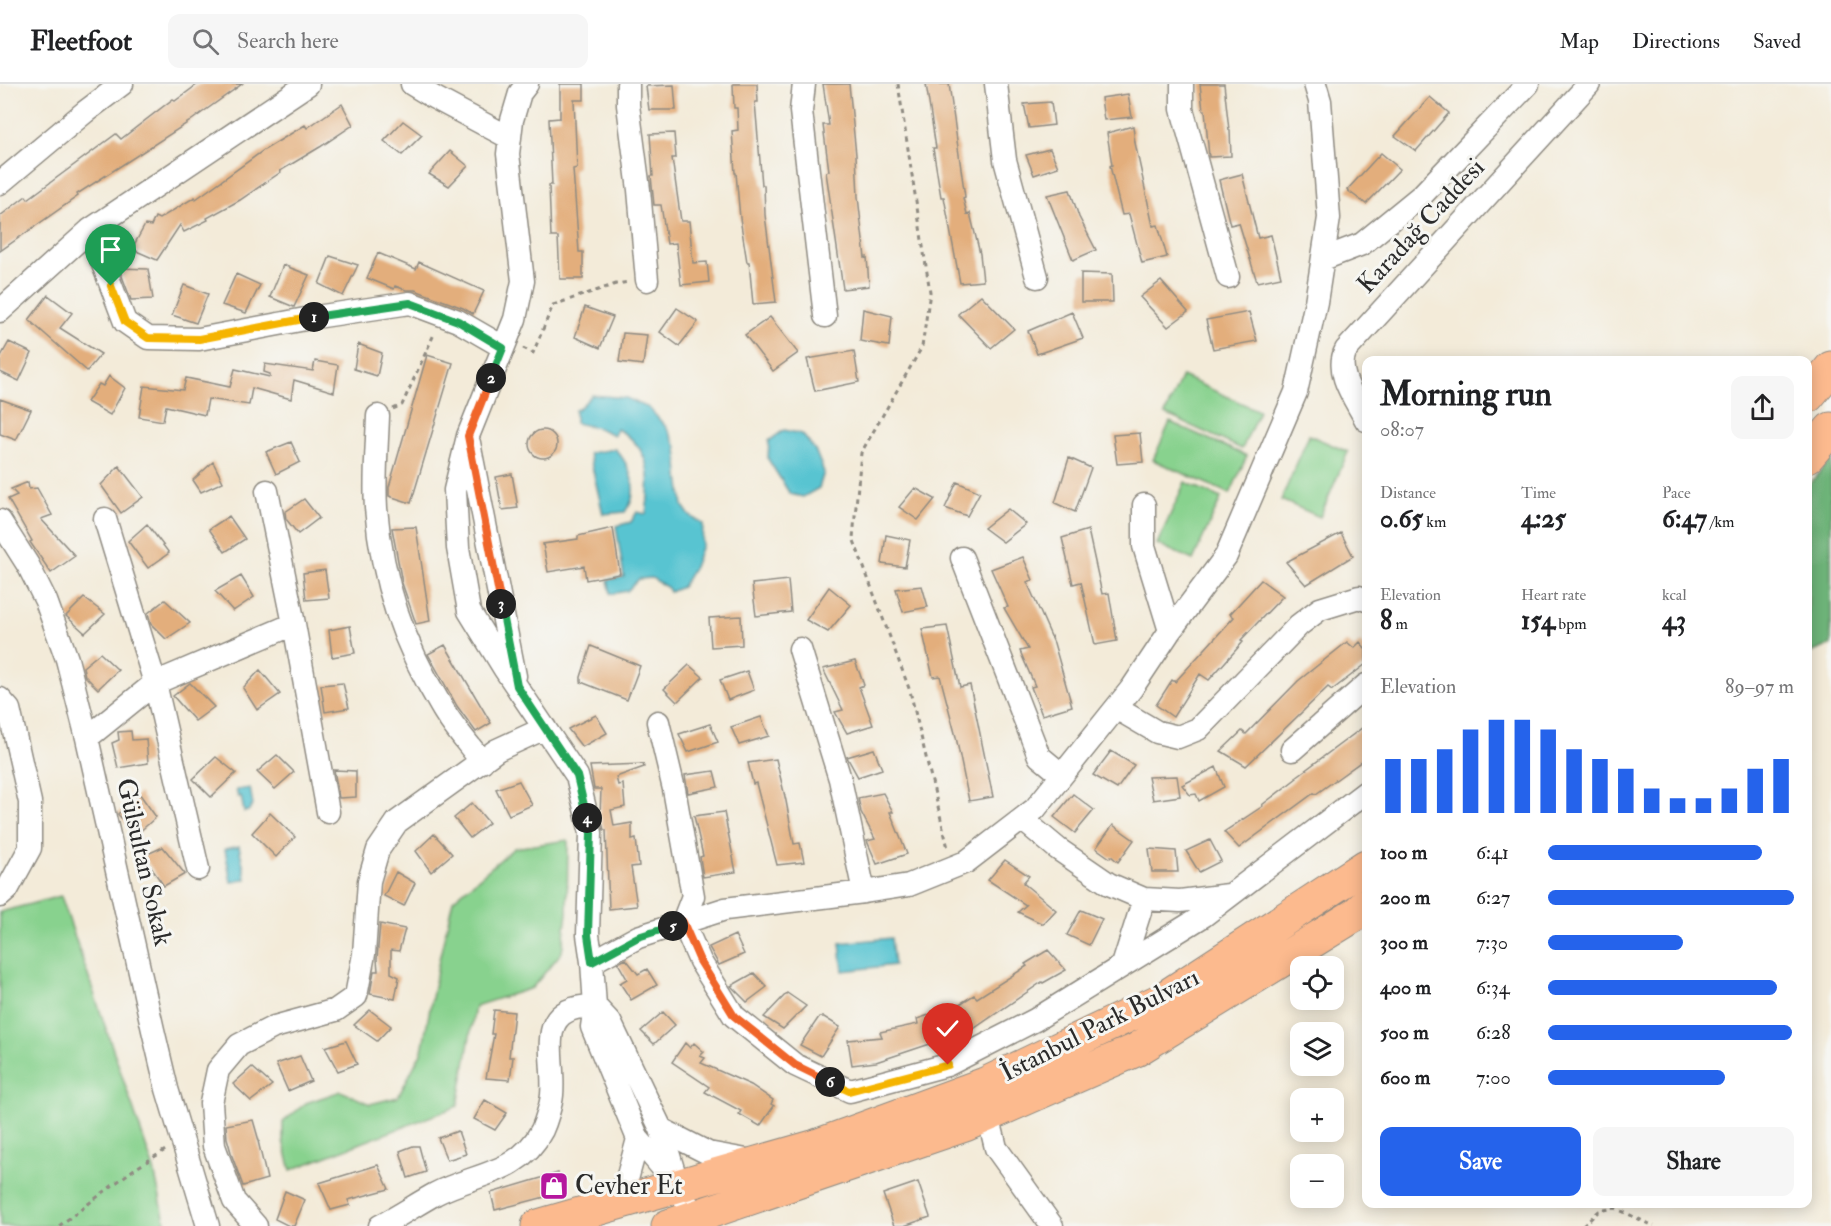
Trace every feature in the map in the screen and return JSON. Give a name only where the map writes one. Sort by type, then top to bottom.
[{"type":"highway","points":[[1812,391],[1831,368]]},
{"type":"highway","points":[[1812,451],[1831,429]]},
{"type":"highway","name":"İstanbul Park Bulvarı","points":[[538,1226],[816,1146],[985,1084],[1161,1000],[1362,869]]},
{"type":"highway","name":"İstanbul Park Bulvarı","points":[[681,1222],[964,1125],[1136,1050],[1362,909]]},
{"type":"street","points":[[0,183],[122,84]]},
{"type":"street","points":[[0,311],[90,230],[308,84]]},
{"type":"street","points":[[412,84],[510,138]]},
{"type":"street","points":[[527,84],[520,93],[512,120],[508,154],[523,281],[515,319],[468,436],[455,490],[458,548],[469,611],[577,776],[591,833],[588,935],[595,1006],[592,1027],[638,1138],[678,1186]]},
{"type":"street","points":[[628,84],[628,105],[647,280]]},
{"type":"street","points":[[804,84],[801,111],[825,316]]},
{"type":"street","points":[[996,84],[1005,160],[1037,277]]},
{"type":"street","points":[[1182,84],[1182,109],[1228,277]]},
{"type":"street","points":[[1323,259],[1362,244],[1422,195],[1528,84]]},
{"type":"street","name":"Karadağ Caddesi","points":[[1362,412],[1342,371],[1341,361],[1346,350],[1589,84]]},
{"type":"street","points":[[592,962],[638,937],[725,909],[909,885],[966,862],[1035,809],[1132,688],[1170,631],[1226,556],[1296,392],[1316,302],[1329,218],[1322,90]]},
{"type":"street","points":[[90,230],[125,322],[148,338],[199,339],[316,317],[410,303],[458,321],[505,344]]},
{"type":"street","points":[[378,416],[376,506],[381,552],[392,600],[407,642],[441,708],[482,762]]},
{"type":"street","points":[[468,436],[517,686]]},
{"type":"street","points":[[267,491],[328,813]]},
{"type":"street","points":[[1144,505],[1144,546],[1170,631]]},
{"type":"street","points":[[105,519],[155,683],[198,869]]},
{"type":"street","name":"Gülsultan Sokak","points":[[0,521],[28,565],[56,624],[67,659],[153,1030],[208,1226]]},
{"type":"street","points":[[962,558],[1039,756],[1062,775]]},
{"type":"street","points":[[1116,708],[1157,732],[1178,737],[1198,729],[1299,625],[1320,609],[1359,597],[1362,598]]},
{"type":"street","points":[[87,738],[155,683],[294,624]]},
{"type":"street","points":[[800,649],[840,778],[864,892]]},
{"type":"street","points":[[1292,750],[1362,689]]},
{"type":"street","points":[[0,699],[9,709],[30,802],[30,849],[7,890],[0,896]]},
{"type":"street","points":[[658,722],[674,789],[693,896],[683,922],[700,961],[734,1016],[795,1065],[849,1091],[948,1065],[1035,1020],[1203,916],[1362,795]]},
{"type":"street","points":[[256,1226],[234,1201],[214,1146],[211,1103],[218,1070],[239,1045],[274,1027],[336,1010],[356,996],[364,954],[369,881],[378,850],[397,822],[498,750],[545,728]]},
{"type":"street","points":[[1022,819],[1058,849],[1109,884],[1144,899],[1180,901],[1231,895]]},
{"type":"street","points":[[1123,965],[1144,899]]},
{"type":"street","points":[[380,1226],[437,1193],[501,1169],[524,1155],[542,1129],[552,1096],[550,1036],[559,1016],[579,1006],[595,1006],[610,1022],[661,1129],[678,1186],[681,1222]]},
{"type":"street","points":[[988,1115],[996,1148],[1052,1226]]},
{"type":"street","points":[[661,1129],[708,1154],[757,1162]]},
{"type":"street","points":[[605,1205],[626,1183],[638,1138]]},
{"type":"path","points":[[898,84],[930,292],[922,347],[861,453],[853,538],[910,691],[953,868]]},
{"type":"path","points":[[505,344],[533,353],[553,305],[616,284],[647,280]]},
{"type":"path","points":[[378,416],[402,405],[443,315]]},
{"type":"path","points":[[59,1226],[133,1170],[183,1140]]},
{"type":"path","points":[[1583,1226],[1599,1211],[1615,1208],[1654,1226]]},
{"type":"green space","points":[[1182,376],[1259,411],[1242,449],[1165,414]]},
{"type":"green space","points":[[1170,422],[1247,456],[1230,494],[1153,460]]},
{"type":"green space","points":[[1309,435],[1348,452],[1320,517],[1281,500]]},
{"type":"green space","points":[[1831,459],[1831,645],[1812,652],[1812,481]]},
{"type":"green space","points":[[1185,482],[1221,498],[1193,560],[1157,544]]},
{"type":"green space","points":[[568,840],[567,913],[562,952],[532,988],[475,1006],[458,1106],[291,1170],[283,1141],[283,1122],[306,1103],[341,1091],[370,1104],[398,1097],[422,1051],[453,900],[514,848]]},
{"type":"green space","points":[[61,896],[154,1170],[166,1226],[0,1226],[0,912]]},
{"type":"water","points":[[592,395],[626,398],[649,408],[666,427],[677,447],[683,506],[690,516],[703,524],[702,545],[694,567],[682,587],[670,592],[668,588],[652,578],[639,579],[627,591],[611,594],[608,580],[624,577],[616,526],[631,522],[637,512],[646,514],[647,465],[637,445],[617,429],[614,435],[598,428],[575,423],[575,410]]},
{"type":"water","points":[[784,430],[802,434],[815,450],[824,472],[819,488],[803,497],[790,494],[768,459],[769,441]]},
{"type":"water","points":[[615,449],[630,472],[633,485],[632,499],[625,512],[603,514],[589,453]]},
{"type":"water","points":[[250,788],[253,805],[244,812],[241,796],[238,797],[236,790]]},
{"type":"water","points":[[239,846],[246,879],[231,882],[225,849]]},
{"type":"water","points":[[891,938],[894,965],[843,971],[840,943]]},
{"type":"building","points":[[198,84],[242,84],[189,122],[77,194],[78,196],[0,251],[0,216],[26,196],[28,199],[116,134],[121,139],[173,99],[175,101]]},
{"type":"building","points":[[560,84],[584,84],[584,100],[574,100],[577,168],[573,169],[579,252],[583,252],[583,279],[560,279],[558,237],[551,237],[549,185],[552,185],[549,119],[560,118]]},
{"type":"building","points":[[733,84],[757,84],[758,102],[755,102],[762,185],[764,185],[765,215],[776,302],[753,304],[735,173],[732,131],[738,130]]},
{"type":"building","points":[[823,84],[849,84],[858,197],[869,286],[843,289],[826,172],[829,171],[823,125],[829,125]]},
{"type":"building","points":[[926,84],[949,84],[965,197],[963,198],[967,214],[970,213],[980,254],[983,281],[960,283],[944,197],[941,197]]},
{"type":"building","points":[[1200,84],[1224,84],[1231,156],[1209,157]]},
{"type":"building","points":[[674,85],[676,110],[649,110],[646,86]]},
{"type":"building","points":[[1128,94],[1132,117],[1104,120],[1101,98]]},
{"type":"building","points":[[1430,97],[1449,113],[1416,151],[1395,136]]},
{"type":"building","points":[[1051,102],[1054,125],[1029,128],[1024,104]]},
{"type":"building","points":[[342,104],[353,125],[280,171],[240,200],[207,218],[208,220],[184,232],[180,225],[157,260],[134,250],[134,245],[145,225],[151,226],[155,217],[159,219],[195,197],[196,199],[264,150],[305,125],[307,128]]},
{"type":"building","points":[[403,121],[422,135],[402,155],[384,141]]},
{"type":"building","points":[[1133,126],[1153,226],[1158,225],[1167,257],[1142,263],[1129,214],[1122,215],[1110,166],[1112,165],[1107,133]]},
{"type":"building","points":[[674,133],[676,158],[672,158],[681,221],[689,221],[693,263],[707,262],[709,282],[681,285],[676,243],[667,244],[661,205],[654,205],[650,134]]},
{"type":"building","points":[[1050,149],[1058,167],[1034,175],[1026,155]]},
{"type":"building","points":[[450,151],[468,166],[449,186],[429,174]]},
{"type":"building","points":[[1381,153],[1400,169],[1366,204],[1347,190]]},
{"type":"building","points":[[1242,174],[1258,238],[1271,235],[1281,277],[1257,282],[1239,223],[1230,225],[1219,180]]},
{"type":"building","points":[[1070,190],[1079,217],[1096,250],[1073,260],[1047,195]]},
{"type":"building","points":[[378,253],[416,269],[419,262],[484,291],[473,314],[415,290],[395,286],[394,289],[367,278]]},
{"type":"building","points":[[330,256],[358,265],[343,296],[319,284]]},
{"type":"building","points":[[283,265],[309,275],[294,307],[270,297]]},
{"type":"building","points":[[119,268],[148,269],[153,299],[131,300]]},
{"type":"building","points":[[1081,273],[1112,274],[1113,302],[1081,302]]},
{"type":"building","points":[[236,274],[260,285],[246,313],[222,305]]},
{"type":"building","points":[[1161,281],[1188,312],[1168,327],[1140,297]]},
{"type":"building","points":[[184,285],[208,294],[196,323],[172,315]]},
{"type":"building","points":[[48,295],[72,313],[60,328],[101,354],[87,371],[29,320]]},
{"type":"building","points":[[981,295],[1014,329],[991,348],[958,314]]},
{"type":"building","points":[[585,307],[613,317],[600,348],[575,337]]},
{"type":"building","points":[[677,308],[698,322],[679,346],[660,332]]},
{"type":"building","points":[[863,309],[892,316],[889,346],[860,341]]},
{"type":"building","points":[[1072,312],[1083,338],[1037,354],[1028,331]]},
{"type":"building","points":[[1249,312],[1257,341],[1213,349],[1206,320]]},
{"type":"building","points":[[770,317],[798,353],[773,371],[745,335]]},
{"type":"building","points":[[623,333],[647,335],[643,365],[619,362]]},
{"type":"building","points":[[9,342],[32,353],[19,381],[0,372],[0,358]]},
{"type":"building","points":[[358,344],[382,353],[377,376],[354,369]]},
{"type":"building","points":[[854,351],[859,382],[815,391],[807,359]]},
{"type":"building","points":[[427,355],[453,363],[411,503],[389,496],[389,487]]},
{"type":"building","points":[[315,361],[338,365],[334,392],[294,380],[291,399],[252,388],[249,405],[208,399],[205,415],[166,406],[163,421],[139,417],[144,386],[183,390],[186,378],[230,387],[235,369],[270,377],[270,374],[264,372],[265,364],[313,371]]},
{"type":"building","points":[[109,376],[125,388],[110,415],[87,402],[99,384],[103,386]]},
{"type":"building","points":[[0,399],[31,410],[16,440],[0,434]]},
{"type":"building","points":[[543,430],[553,434],[557,444],[553,454],[543,458],[533,454],[529,444],[533,434]]},
{"type":"building","points":[[1140,433],[1143,462],[1117,464],[1113,435]]},
{"type":"building","points":[[291,442],[300,462],[276,474],[266,452]]},
{"type":"building","points":[[1069,458],[1091,468],[1075,512],[1055,503]]},
{"type":"building","points":[[213,462],[223,482],[201,492],[193,480]]},
{"type":"building","points":[[119,466],[143,497],[121,513],[101,485]]},
{"type":"building","points":[[512,474],[518,508],[502,510],[496,477]]},
{"type":"building","points":[[28,482],[29,489],[37,488],[52,515],[41,519],[75,556],[51,573],[30,542],[32,541],[8,499],[17,495],[11,489]]},
{"type":"building","points":[[957,482],[980,492],[967,516],[945,508]]},
{"type":"building","points":[[915,488],[935,499],[918,520],[899,507]]},
{"type":"building","points":[[304,499],[319,518],[298,534],[286,519],[285,512]]},
{"type":"building","points":[[1008,509],[1026,524],[1003,542],[984,528]]},
{"type":"building","points":[[229,516],[245,539],[225,552],[209,529]]},
{"type":"building","points":[[147,524],[169,553],[148,568],[128,541]]},
{"type":"building","points":[[416,527],[430,621],[416,624],[402,583],[392,528]]},
{"type":"building","points":[[613,528],[620,574],[586,580],[584,566],[548,572],[543,544],[578,539],[578,536]]},
{"type":"building","points":[[1088,530],[1102,594],[1109,593],[1117,641],[1095,645],[1081,582],[1073,584],[1062,538]]},
{"type":"building","points":[[1341,533],[1353,556],[1306,585],[1286,562]]},
{"type":"building","points":[[886,535],[910,540],[905,567],[882,564]]},
{"type":"building","points":[[1023,557],[1033,580],[1027,582],[1054,643],[1072,706],[1042,715],[1031,687],[1035,686],[1020,651],[1028,649],[1004,608],[1008,607],[991,569]]},
{"type":"building","points":[[325,570],[329,598],[306,600],[303,573]]},
{"type":"building","points":[[241,576],[254,597],[233,611],[215,591]]},
{"type":"building","points":[[788,580],[791,612],[756,616],[752,584]]},
{"type":"building","points":[[1261,580],[1283,596],[1241,640],[1243,642],[1209,680],[1200,674],[1173,717],[1156,705],[1172,680],[1175,682],[1234,617],[1230,614]]},
{"type":"building","points":[[922,586],[928,607],[903,612],[896,589]]},
{"type":"building","points":[[829,587],[851,605],[828,632],[806,620]]},
{"type":"building","points":[[84,598],[105,614],[85,633],[66,616]]},
{"type":"building","points":[[165,600],[190,623],[166,639],[151,624],[148,613]]},
{"type":"building","points":[[741,616],[742,645],[711,647],[709,618]]},
{"type":"building","points":[[350,626],[355,653],[332,657],[329,630]]},
{"type":"building","points":[[947,626],[960,687],[970,685],[993,797],[969,801],[956,737],[940,676],[933,677],[922,629]]},
{"type":"building","points":[[1347,642],[1354,648],[1360,642],[1362,644],[1362,667],[1332,690],[1328,687],[1246,766],[1221,751],[1242,731],[1246,734],[1298,681]]},
{"type":"building","points":[[445,645],[491,723],[476,732],[457,706],[428,654]]},
{"type":"building","points":[[591,646],[640,666],[627,700],[581,682]]},
{"type":"building","points":[[100,653],[118,670],[98,689],[85,676],[83,667]]},
{"type":"building","points":[[855,661],[864,685],[859,687],[873,725],[847,733],[835,712],[843,710],[823,669]]},
{"type":"building","points":[[689,665],[703,677],[677,702],[664,689]]},
{"type":"building","points":[[260,670],[280,694],[257,710],[243,688]]},
{"type":"building","points":[[747,671],[754,690],[728,700],[720,680]]},
{"type":"building","points":[[190,683],[214,707],[195,721],[173,696]]},
{"type":"building","points":[[343,683],[349,708],[325,712],[321,685]]},
{"type":"building","points":[[596,715],[607,733],[582,747],[568,729]]},
{"type":"building","points":[[761,717],[769,736],[739,745],[731,727]]},
{"type":"building","points":[[710,724],[718,742],[688,752],[679,734]]},
{"type":"building","points":[[1362,728],[1362,761],[1239,848],[1224,832],[1263,806],[1296,777]]},
{"type":"building","points":[[131,731],[132,740],[146,739],[148,763],[118,768],[112,743],[119,740],[118,732]]},
{"type":"building","points":[[874,749],[882,769],[858,777],[847,757]]},
{"type":"building","points":[[1111,751],[1134,765],[1117,789],[1093,775]]},
{"type":"building","points":[[277,755],[294,772],[275,789],[257,772]]},
{"type":"building","points":[[216,757],[236,773],[211,797],[193,779]]},
{"type":"building","points":[[776,759],[794,844],[800,843],[804,862],[777,865],[756,783],[753,784],[748,763]]},
{"type":"building","points":[[643,764],[644,767],[616,777],[618,785],[623,784],[625,807],[611,810],[614,826],[632,823],[632,840],[636,839],[639,866],[631,867],[637,906],[609,909],[606,830],[604,830],[600,815],[601,789],[594,789],[590,766]]},
{"type":"building","points":[[1216,767],[1224,787],[1199,801],[1196,794],[1190,795],[1182,785]]},
{"type":"building","points":[[334,770],[356,771],[356,797],[339,798]]},
{"type":"building","points":[[714,771],[718,787],[688,793],[685,775]]},
{"type":"building","points":[[1177,776],[1180,796],[1153,800],[1148,777]]},
{"type":"building","points":[[519,781],[532,805],[509,815],[496,789]]},
{"type":"building","points":[[139,793],[156,817],[135,836],[118,814]]},
{"type":"building","points":[[883,793],[893,812],[890,812],[907,854],[877,864],[867,841],[875,839],[861,812],[858,798]]},
{"type":"building","points":[[1073,794],[1094,810],[1075,833],[1054,817]]},
{"type":"building","points":[[472,803],[489,823],[470,838],[454,818]]},
{"type":"building","points":[[724,812],[736,872],[703,877],[700,857],[703,856],[694,816]]},
{"type":"building","points":[[270,813],[295,837],[276,857],[252,833]]},
{"type":"building","points":[[1113,825],[1134,840],[1118,862],[1096,848]]},
{"type":"building","points":[[434,834],[452,854],[431,872],[416,851]]},
{"type":"building","points":[[1210,840],[1221,861],[1199,872],[1186,851]]},
{"type":"building","points":[[163,847],[185,874],[164,886],[143,856]]},
{"type":"building","points":[[1149,849],[1176,851],[1178,872],[1152,872]]},
{"type":"building","points":[[1005,860],[1029,876],[1023,883],[1056,910],[1043,924],[1018,912],[1026,905],[988,880]]},
{"type":"building","points":[[396,872],[415,883],[404,906],[384,896]]},
{"type":"building","points":[[1081,910],[1102,919],[1089,945],[1067,935]]},
{"type":"building","points":[[380,924],[405,929],[399,951],[391,950],[391,973],[399,977],[395,999],[370,994],[374,971],[378,971]]},
{"type":"building","points":[[735,935],[744,954],[719,965],[709,947]]},
{"type":"building","points":[[1048,950],[1066,970],[1042,982],[972,1030],[876,1062],[852,1065],[848,1040],[882,1037],[880,1032],[918,1024],[917,1019],[941,1011],[942,1015],[974,995],[977,998]]},
{"type":"building","points":[[626,959],[638,974],[647,969],[657,985],[631,1000],[620,983],[627,979],[618,963]]},
{"type":"building","points":[[754,973],[767,987],[747,1002],[731,986]]},
{"type":"building","points":[[787,993],[806,1006],[783,1029],[764,1017]]},
{"type":"building","points":[[370,1010],[391,1026],[377,1041],[354,1025]]},
{"type":"building","points":[[494,1010],[514,1012],[509,1057],[513,1057],[510,1080],[486,1078],[494,1034],[491,1034]]},
{"type":"building","points":[[663,1012],[675,1025],[654,1044],[641,1031]]},
{"type":"building","points":[[819,1017],[824,1017],[840,1027],[821,1056],[800,1045]]},
{"type":"building","points":[[346,1041],[357,1064],[338,1071],[325,1047]]},
{"type":"building","points":[[685,1043],[690,1048],[694,1043],[704,1052],[700,1056],[705,1058],[701,1063],[751,1085],[773,1100],[771,1104],[774,1106],[760,1126],[739,1114],[741,1111],[705,1092],[709,1087],[672,1062]]},
{"type":"building","points":[[300,1056],[311,1081],[288,1091],[276,1064]]},
{"type":"building","points":[[252,1067],[272,1085],[251,1101],[233,1084]]},
{"type":"building","points":[[485,1100],[507,1113],[495,1130],[474,1119]]},
{"type":"building","points":[[253,1120],[267,1179],[243,1186],[232,1156],[226,1125]]},
{"type":"building","points":[[458,1131],[466,1154],[447,1160],[438,1138]]},
{"type":"building","points":[[419,1146],[426,1172],[408,1178],[400,1151]]},
{"type":"building","points":[[378,1165],[389,1189],[348,1200],[350,1205],[331,1210],[319,1183]]},
{"type":"building","points":[[558,1173],[564,1192],[495,1210],[491,1193]]},
{"type":"building","points":[[918,1182],[930,1217],[904,1226],[894,1226],[883,1194]]},
{"type":"building","points":[[285,1191],[305,1200],[294,1226],[275,1219]]},
{"type":"place","name":"Cevher Et","points":[[554,1186]]},
{"type":"route","points":[[111,286],[125,322],[148,338],[199,339],[316,317],[410,303],[458,321],[503,348],[468,436],[517,686],[577,776],[591,833],[588,935],[592,962],[638,937],[683,922],[700,961],[734,1016],[795,1065],[849,1091],[948,1065]]}]
